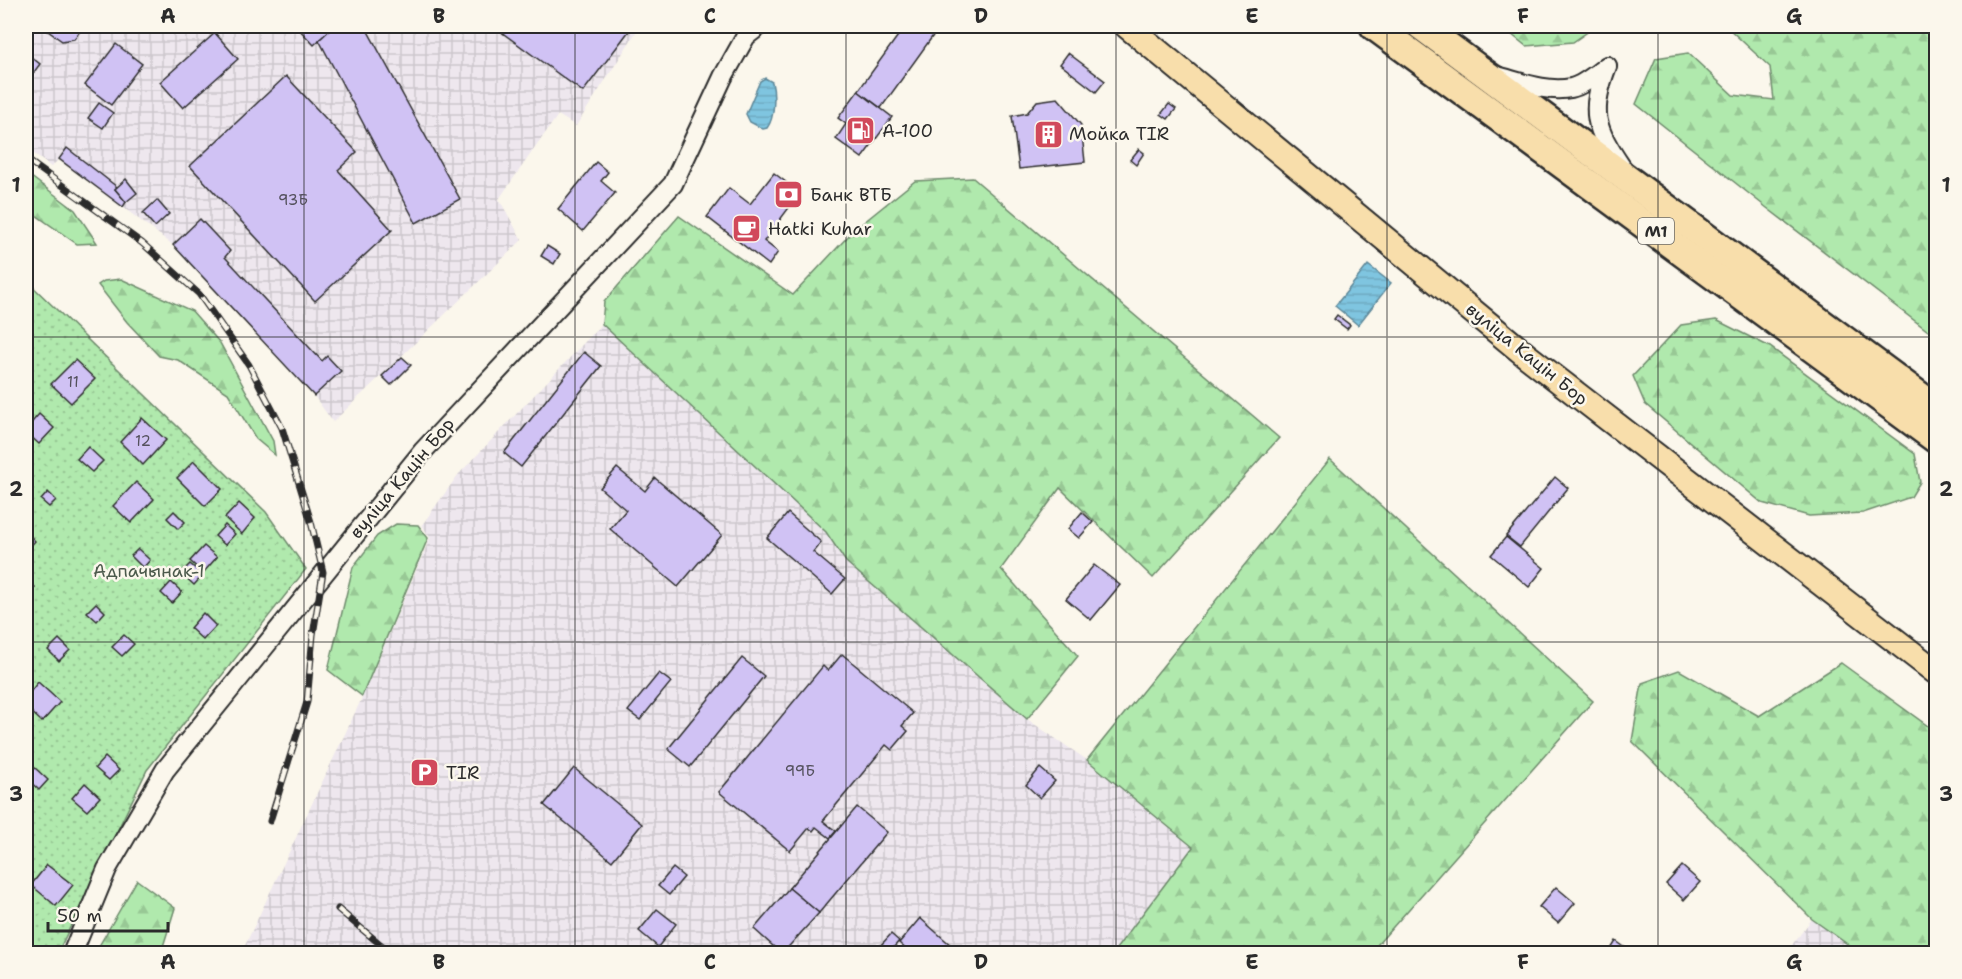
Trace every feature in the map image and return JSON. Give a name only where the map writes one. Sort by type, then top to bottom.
[{"type":"highway","name":"М1","points":[[1374,26],[1554,156],[1936,439]]},
{"type":"highway","name":"М1","points":[[1421,26],[1936,408]]},
{"type":"main road","name":"вуліца Кацін Бор","points":[[1127,26],[1527,356],[1936,672]]},
{"type":"street","name":"вуліца Кацін Бор","points":[[72,954],[107,869],[165,770],[423,451],[673,184],[723,77],[746,36],[759,26]]},
{"type":"street","points":[[1486,74],[1549,88],[1571,88],[1587,81],[1607,66],[1595,106],[1598,125],[1606,145],[1629,180]]},
{"type":"shaded area","points":[[26,26],[640,26],[576,126],[558,115],[499,199],[522,240],[333,422],[314,396],[173,245],[59,159],[51,167],[26,148]]},
{"type":"shaded area","points":[[602,324],[826,532],[846,562],[1027,719],[1087,760],[1193,847],[1113,953],[241,954],[361,700],[430,538],[422,525],[458,475]]},
{"type":"shaded area","points":[[1812,919],[1860,953],[1785,954]]},
{"type":"green space","points":[[1501,26],[1596,26],[1573,42],[1526,46]]},
{"type":"green space","points":[[1726,26],[1936,26],[1936,337],[1636,104],[1656,58],[1688,53],[1733,95],[1774,100],[1770,67]]},
{"type":"green space","points":[[26,173],[75,210],[97,243],[77,244],[26,208]]},
{"type":"green space","points":[[973,178],[1279,438],[1153,578],[1060,488],[1001,569],[1078,656],[1027,719],[846,562],[826,532],[602,324],[604,302],[679,216],[793,295],[853,231],[915,181]]},
{"type":"green space","points":[[121,279],[192,311],[220,343],[273,441],[275,455],[256,439],[228,393],[178,360],[159,356],[127,322],[98,285],[104,281]]},
{"type":"green space","name":"Адпачынак-1","points":[[26,280],[266,512],[306,569],[147,770],[57,954],[26,953]]},
{"type":"green space","points":[[1716,320],[1770,347],[1915,454],[1920,482],[1911,497],[1863,513],[1809,516],[1762,503],[1645,404],[1633,376],[1681,325]]},
{"type":"green space","points":[[1330,459],[1593,701],[1370,953],[1113,953],[1193,847],[1087,760]]},
{"type":"green space","points":[[396,524],[418,525],[428,538],[362,696],[328,670],[353,567],[377,536]]},
{"type":"green space","points":[[1841,663],[1936,732],[1936,953],[1860,953],[1812,919],[1632,741],[1642,683],[1679,670],[1759,716]]},
{"type":"green space","points":[[137,880],[175,908],[161,953],[95,953]]},
{"type":"water","points":[[765,78],[772,82],[774,106],[770,124],[763,129],[750,122],[746,114],[760,81]]},
{"type":"water","points":[[1368,265],[1391,283],[1358,325],[1335,306]]},
{"type":"building","points":[[41,26],[84,26],[74,39],[62,41]]},
{"type":"building","points":[[296,26],[334,26],[314,45]]},
{"type":"building","points":[[334,26],[365,26],[460,199],[416,223],[319,40]]},
{"type":"building","points":[[493,26],[630,26],[632,27],[583,92]]},
{"type":"building","points":[[905,26],[940,26],[881,108],[858,91]]},
{"type":"building","points":[[215,33],[238,59],[183,108],[160,82]]},
{"type":"building","points":[[116,44],[142,64],[111,105],[85,85]]},
{"type":"building","points":[[26,53],[40,64],[26,83]]},
{"type":"building","points":[[1068,53],[1105,81],[1096,92],[1060,64]]},
{"type":"building","points":[[286,76],[357,152],[338,170],[392,230],[315,301],[190,166]]},
{"type":"building","name":"А-100","points":[[858,91],[892,117],[862,158],[836,139],[846,124],[838,118]]},
{"type":"building","name":"Мойка TIR","points":[[1058,98],[1081,125],[1085,162],[1019,169],[1012,116],[1027,113],[1037,101]]},
{"type":"building","points":[[99,103],[113,113],[103,128],[88,118]]},
{"type":"building","points":[[1169,104],[1176,109],[1168,119],[1161,114]]},
{"type":"building","points":[[67,148],[117,187],[115,189],[126,202],[123,207],[59,159]]},
{"type":"building","points":[[1139,149],[1144,153],[1136,165],[1130,160]]},
{"type":"building","points":[[596,162],[608,172],[601,181],[615,193],[583,231],[558,209]]},
{"type":"building","name":"Hatki Kuhar","points":[[774,173],[800,193],[764,241],[778,252],[769,265],[707,217],[729,188],[750,204]]},
{"type":"building","points":[[126,179],[137,193],[126,202],[115,189]]},
{"type":"building","points":[[157,200],[169,214],[155,227],[143,213]]},
{"type":"building","points":[[200,219],[230,251],[225,257],[322,361],[327,356],[341,371],[314,396],[173,245]]},
{"type":"building","points":[[547,246],[560,254],[554,264],[541,256]]},
{"type":"building","points":[[1337,315],[1350,325],[1347,329],[1334,319]]},
{"type":"building","points":[[584,352],[601,366],[521,467],[504,453]]},
{"type":"building","points":[[402,357],[411,365],[391,385],[382,376]]},
{"type":"building","points":[[75,360],[95,379],[71,403],[51,384]]},
{"type":"building","points":[[39,414],[54,428],[39,444],[26,432],[26,429]]},
{"type":"building","points":[[142,418],[166,440],[143,465],[120,442]]},
{"type":"building","points":[[88,447],[103,461],[92,472],[77,459]]},
{"type":"building","points":[[194,461],[222,489],[205,506],[177,478]]},
{"type":"building","points":[[617,468],[645,491],[655,478],[722,535],[678,587],[610,529],[626,510],[600,488]]},
{"type":"building","points":[[1555,477],[1568,488],[1520,547],[1506,536]]},
{"type":"building","points":[[136,482],[154,499],[131,523],[113,506]]},
{"type":"building","points":[[48,492],[56,500],[49,507],[41,500]]},
{"type":"building","points":[[239,503],[255,518],[242,534],[225,518]]},
{"type":"building","points":[[174,511],[185,522],[178,529],[167,518]]},
{"type":"building","points":[[1082,512],[1093,522],[1079,538],[1068,529]]},
{"type":"building","points":[[788,513],[821,542],[813,552],[845,579],[832,594],[767,538]]},
{"type":"building","points":[[225,525],[235,534],[225,545],[215,536]]},
{"type":"building","points":[[26,532],[35,541],[26,551]]},
{"type":"building","points":[[1506,537],[1544,568],[1529,587],[1491,555]]},
{"type":"building","points":[[204,546],[217,557],[203,573],[190,561]]},
{"type":"building","points":[[138,549],[150,560],[143,568],[131,556]]},
{"type":"building","points":[[190,564],[203,575],[194,585],[181,573]]},
{"type":"building","points":[[1094,565],[1120,585],[1091,620],[1066,599]]},
{"type":"building","points":[[28,581],[35,587],[26,598],[26,584]]},
{"type":"building","points":[[171,582],[182,592],[172,603],[161,593]]},
{"type":"building","points":[[96,603],[105,612],[97,621],[87,612]]},
{"type":"building","points":[[203,613],[216,626],[203,640],[190,628]]},
{"type":"building","points":[[124,635],[134,644],[122,656],[112,647]]},
{"type":"building","points":[[59,639],[70,650],[59,661],[48,650]]},
{"type":"building","points":[[842,654],[913,713],[902,726],[908,731],[892,750],[886,745],[823,821],[836,831],[830,838],[816,827],[813,831],[809,828],[790,851],[719,792],[823,666],[828,671]]},
{"type":"building","points":[[742,658],[764,676],[690,767],[668,749]]},
{"type":"building","points":[[659,673],[671,682],[640,720],[628,711]]},
{"type":"building","points":[[38,682],[60,702],[42,722],[26,707],[26,697]]},
{"type":"building","points":[[105,757],[119,770],[109,780],[95,768]]},
{"type":"building","points":[[34,767],[48,780],[39,790],[26,778]]},
{"type":"building","points":[[574,768],[642,824],[612,861],[544,805]]},
{"type":"building","points":[[1040,768],[1055,781],[1040,798],[1026,785]]},
{"type":"building","points":[[85,783],[100,797],[87,811],[72,798]]},
{"type":"building","points":[[857,807],[887,832],[819,913],[789,888]]},
{"type":"building","points":[[47,865],[73,885],[56,906],[31,885]]},
{"type":"building","points":[[1682,866],[1700,882],[1684,900],[1666,884]]},
{"type":"building","points":[[673,868],[684,877],[669,895],[658,886]]},
{"type":"building","points":[[1556,887],[1575,903],[1558,923],[1539,907]]},
{"type":"building","points":[[789,888],[819,913],[782,954],[754,929]]},
{"type":"building","points":[[657,909],[676,924],[658,947],[639,931]]},
{"type":"building","points":[[920,918],[961,954],[911,954],[899,943]]},
{"type":"building","points":[[891,934],[899,941],[890,952],[881,945]]},
{"type":"building","points":[[1616,941],[1634,954],[1608,954]]},
{"type":"railway","points":[[26,159],[142,243],[199,294],[249,365],[282,428],[311,522],[323,572],[313,635],[307,702],[270,821]]},
{"type":"railway","points":[[338,909],[392,954]]},
{"type":"place","name":"А-100","points":[[861,131]]},
{"type":"place","name":"Мойка TIR","points":[[1048,134]]},
{"type":"place","name":"Банк ВТБ","points":[[789,195]]},
{"type":"place","name":"Hatki Kuhar","points":[[747,229]]},
{"type":"place","name":"TIR","points":[[425,773]]}]
